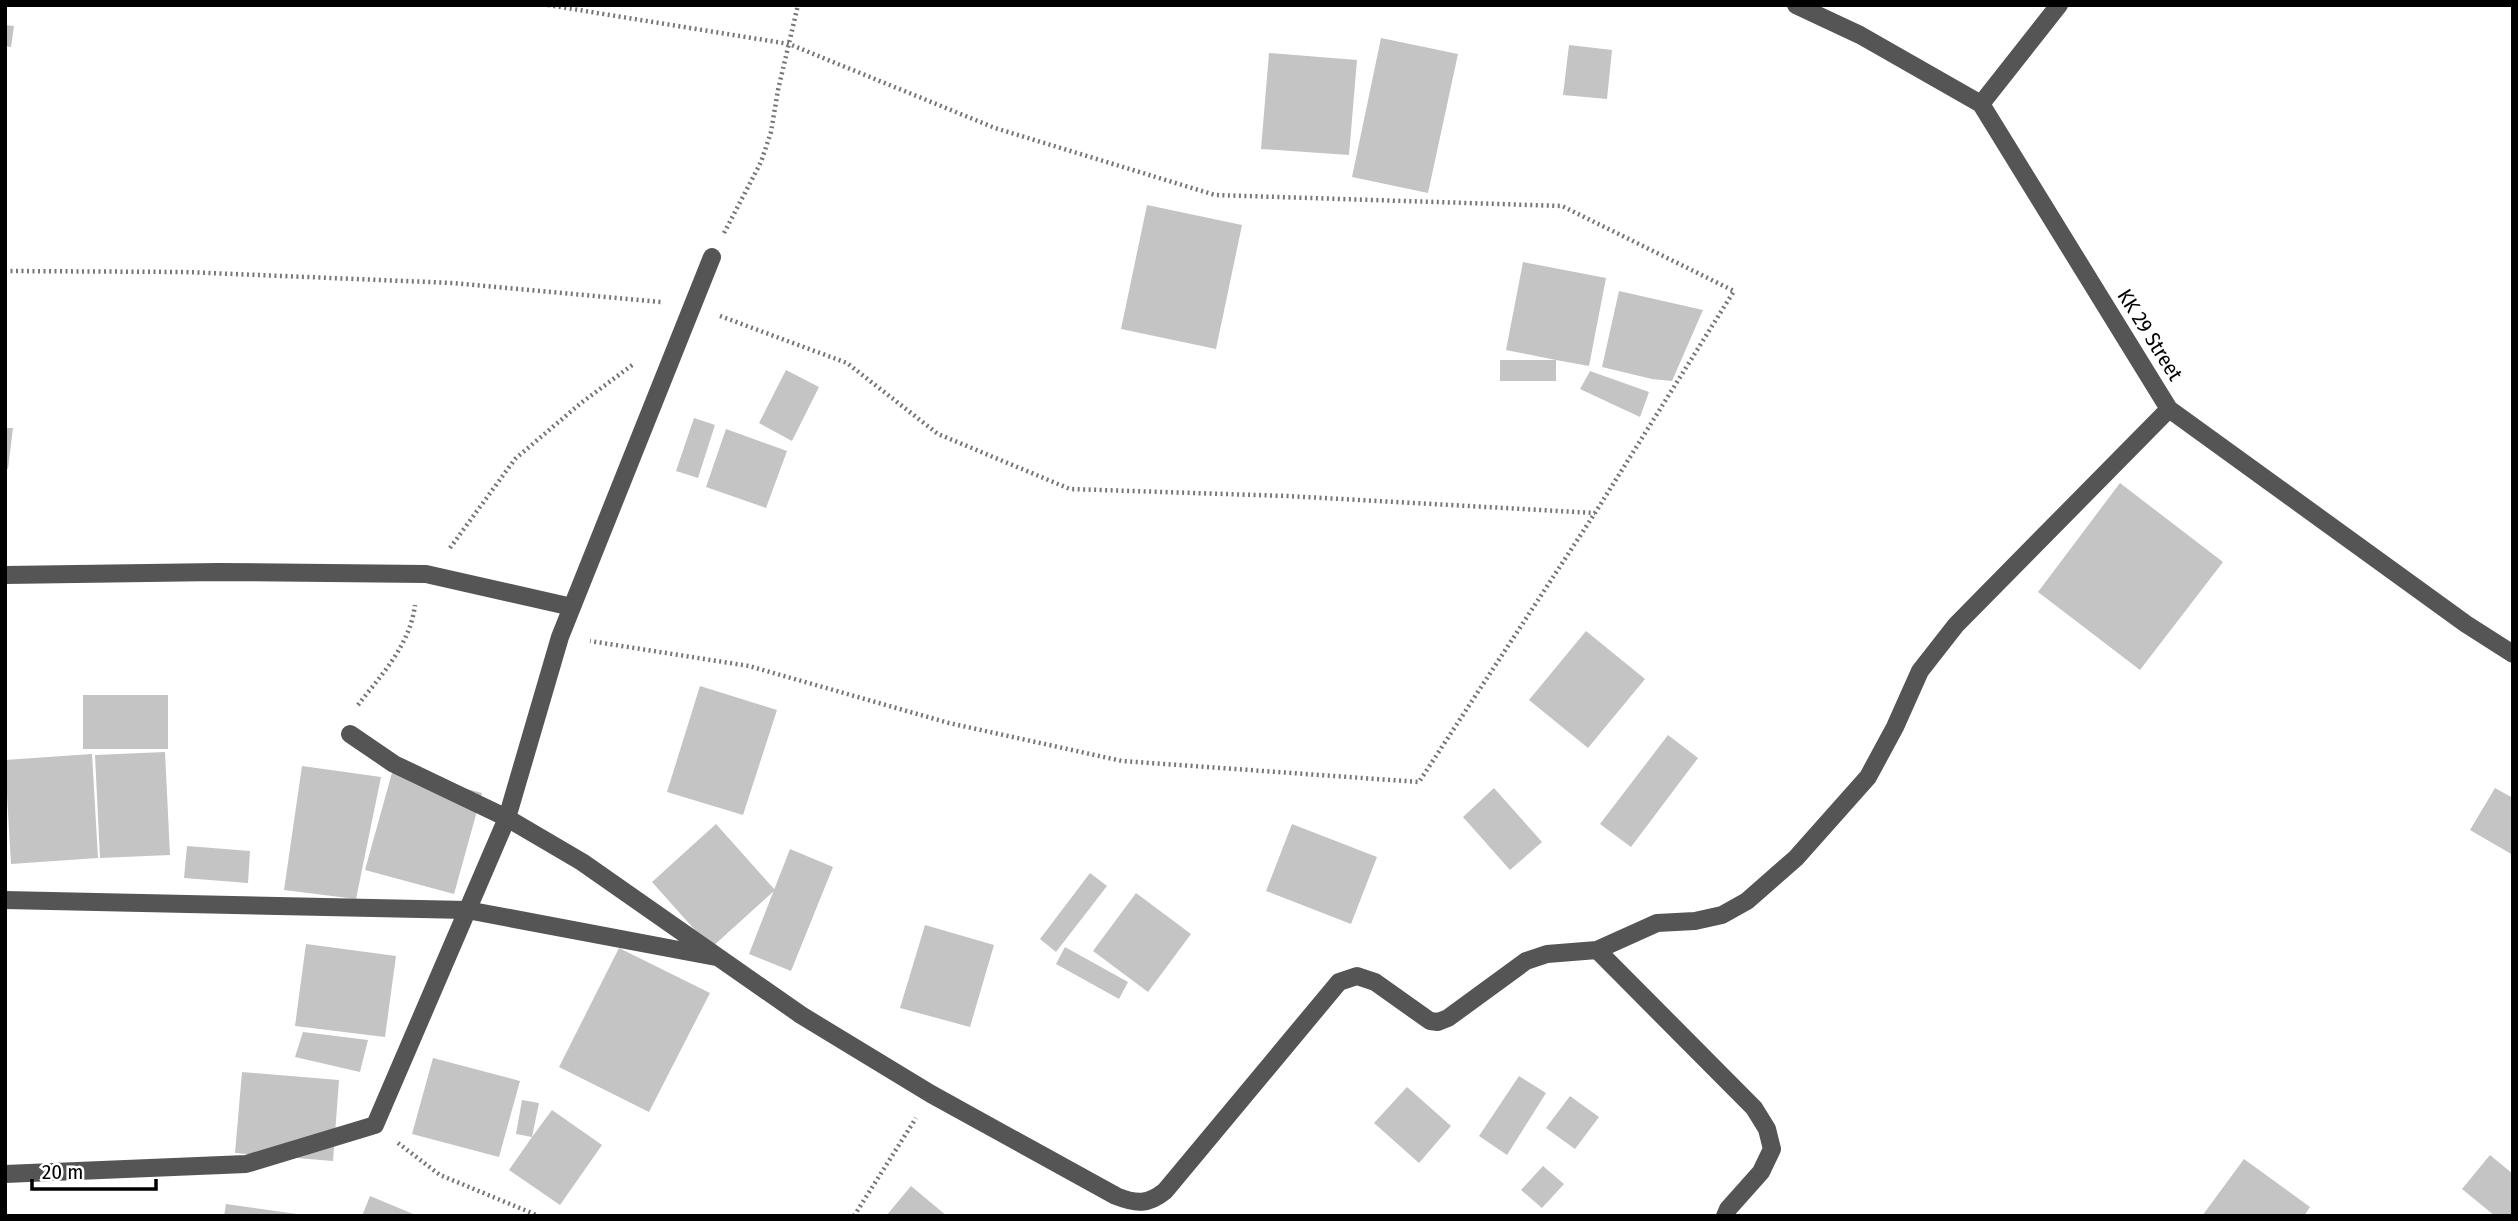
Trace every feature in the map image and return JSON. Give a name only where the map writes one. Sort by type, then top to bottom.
[{"type":"street","name":"KK 29 Street","points":[[1796,5],[1860,35],[1981,104],[2169,409],[2466,624],[2513,654]]},
{"type":"street","points":[[1981,104],[2060,5]]},
{"type":"street","points":[[5,1174],[246,1164],[375,1125],[507,818],[560,637],[712,257]]},
{"type":"street","points":[[350,734],[394,764],[507,818],[582,862],[801,1015],[931,1094],[1116,1196],[1143,1203],[1155,1199],[1165,1191],[1339,982],[1357,976],[1375,982],[1430,1021],[1438,1022],[1448,1018],[1526,961],[1547,954],[1597,950],[1657,923],[1695,921],[1722,915],[1747,901],[1796,858],[1868,777],[1895,727],[1920,671],[1956,625],[2169,409]]},
{"type":"street","points":[[5,575],[218,572],[426,574],[572,607]]},
{"type":"street","points":[[5,900],[467,910],[723,958]]},
{"type":"street","points":[[1597,950],[1754,1108],[1767,1129],[1772,1149],[1761,1172],[1728,1209],[1725,1216]]},
{"type":"path","points":[[548,5],[789,44],[995,128],[1215,195],[1562,206],[1734,291],[1595,513],[1419,782],[1122,761],[949,723],[749,666],[560,637]]},
{"type":"path","points":[[712,257],[761,162],[771,132],[798,5]]},
{"type":"path","points":[[5,271],[184,272],[453,283],[674,303]]},
{"type":"path","points":[[713,313],[847,363],[938,434],[1070,489],[1287,496],[1595,513]]},
{"type":"path","points":[[350,734],[348,724],[352,712],[403,644],[413,621],[417,595],[426,574],[445,555],[515,459],[549,429],[643,357]]},
{"type":"path","points":[[854,1216],[931,1094]]},
{"type":"path","points":[[375,1125],[440,1175],[540,1216]]},
{"type":"building","points":[[5,25],[14,26],[11,47],[5,46]]},
{"type":"building","points":[[1381,38],[1458,54],[1428,193],[1352,177]]},
{"type":"building","points":[[1569,45],[1612,50],[1607,99],[1563,95]]},
{"type":"building","points":[[1269,53],[1357,60],[1349,155],[1261,149]]},
{"type":"building","points":[[1147,205],[1242,225],[1216,349],[1121,329]]},
{"type":"building","points":[[1523,262],[1606,278],[1589,366],[1506,350]]},
{"type":"building","points":[[1619,291],[1703,310],[1672,381],[1602,367]]},
{"type":"building","points":[[1500,360],[1556,360],[1556,381],[1500,381]]},
{"type":"building","points":[[786,370],[819,387],[792,441],[759,423]]},
{"type":"building","points":[[1590,371],[1649,392],[1640,417],[1580,389]]},
{"type":"building","points":[[694,418],[715,425],[698,478],[676,471]]},
{"type":"building","points":[[5,428],[13,428],[8,469],[5,469]]},
{"type":"building","points":[[726,429],[787,451],[766,508],[706,487]]},
{"type":"building","points":[[2120,483],[2223,562],[2140,670],[2038,592]]},
{"type":"building","points":[[1586,631],[1645,679],[1588,748],[1529,700]]},
{"type":"building","points":[[700,686],[777,710],[743,815],[667,792]]},
{"type":"building","points":[[83,695],[168,695],[168,749],[83,749]]},
{"type":"building","points":[[1668,735],[1698,758],[1631,847],[1600,824]]},
{"type":"building","points":[[165,752],[170,855],[100,858],[95,755]]},
{"type":"building","points":[[92,754],[98,858],[11,864],[5,760]]},
{"type":"building","points":[[302,766],[381,777],[356,899],[284,890]]},
{"type":"building","points":[[393,769],[482,793],[454,894],[365,870]]},
{"type":"building","points":[[1494,788],[1542,842],[1510,870],[1463,817]]},
{"type":"building","points":[[2495,788],[2513,798],[2513,855],[2470,830]]},
{"type":"building","points":[[716,824],[775,890],[711,948],[652,882]]},
{"type":"building","points":[[1292,824],[1377,857],[1351,924],[1266,891]]},
{"type":"building","points":[[187,846],[250,851],[248,883],[184,878]]},
{"type":"building","points":[[790,849],[833,867],[791,971],[749,954]]},
{"type":"building","points":[[1090,873],[1107,886],[1056,952],[1040,939]]},
{"type":"building","points":[[1136,893],[1191,934],[1148,992],[1093,951]]},
{"type":"building","points":[[925,925],[994,945],[970,1027],[900,1008]]},
{"type":"building","points":[[306,944],[396,956],[385,1037],[295,1026]]},
{"type":"building","points":[[1065,947],[1128,982],[1119,999],[1056,964]]},
{"type":"building","points":[[619,948],[710,993],[649,1112],[559,1067]]},
{"type":"building","points":[[303,1032],[368,1040],[360,1072],[295,1057]]},
{"type":"building","points":[[433,1058],[520,1081],[499,1157],[412,1134]]},
{"type":"building","points":[[242,1072],[339,1080],[333,1161],[235,1153]]},
{"type":"building","points":[[1519,1076],[1546,1093],[1507,1155],[1479,1136]]},
{"type":"building","points":[[1407,1087],[1451,1126],[1419,1163],[1374,1123]]},
{"type":"building","points":[[1570,1096],[1599,1117],[1575,1149],[1546,1128]]},
{"type":"building","points":[[522,1100],[539,1103],[532,1137],[516,1134]]},
{"type":"building","points":[[552,1110],[602,1145],[560,1205],[509,1170]]},
{"type":"building","points":[[2490,1155],[2513,1174],[2513,1216],[2495,1216],[2462,1189]]},
{"type":"building","points":[[2244,1159],[2310,1207],[2304,1216],[2202,1216]]},
{"type":"building","points":[[1543,1166],[1564,1184],[1542,1208],[1521,1190]]},
{"type":"building","points":[[911,1186],[947,1216],[886,1216]]},
{"type":"building","points":[[370,1196],[418,1216],[362,1216]]},
{"type":"building","points":[[226,1204],[297,1214],[297,1216],[224,1216]]}]
